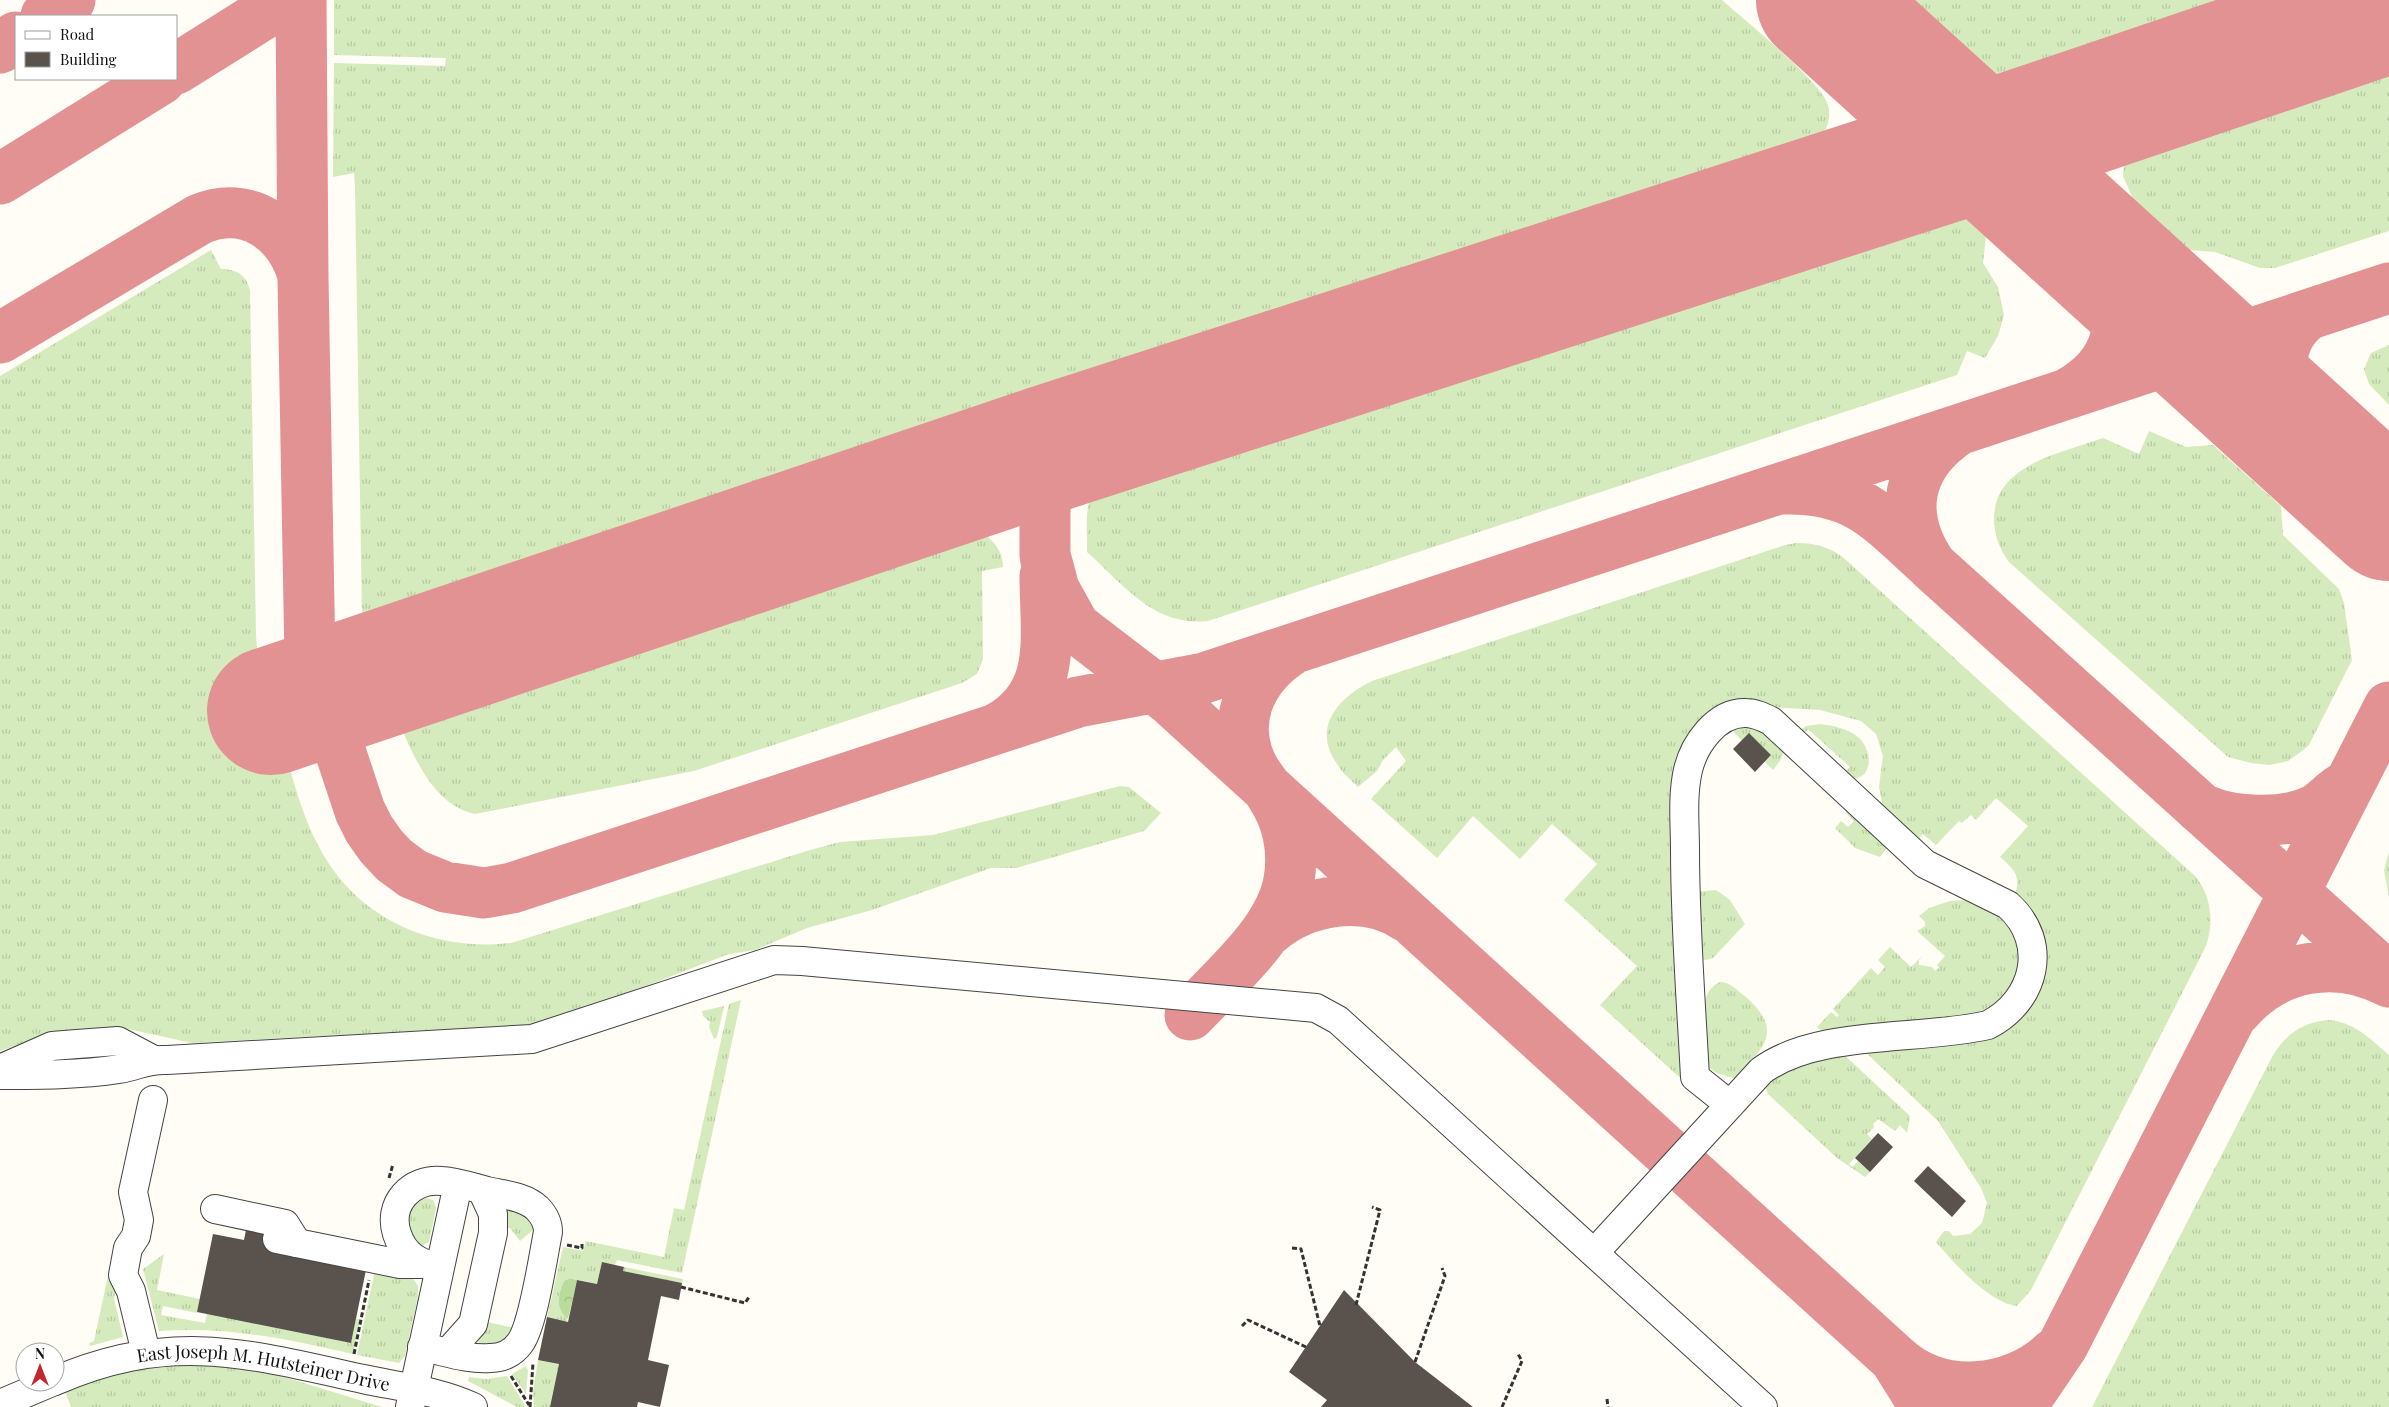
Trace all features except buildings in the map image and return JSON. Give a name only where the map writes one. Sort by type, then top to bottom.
[{"type":"street","points":[[1594,1253],[1730,1105],[1761,1071],[1788,1054],[1831,1044],[1988,1025],[2002,1017],[2019,1001],[2029,978],[2033,957],[2027,930],[2018,913],[2008,905],[1925,864],[1771,721],[1745,712],[1732,715],[1720,721],[1701,740],[1688,771],[1685,792],[1685,894],[1695,1077],[1730,1105]]},
{"type":"street","points":[[0,1075],[52,1075],[121,1069],[152,1059],[532,1039],[774,960],[802,960],[1316,1008],[1338,1020],[1763,1407]]},
{"type":"street","points":[[0,1069],[52,1046],[118,1041],[152,1059]]},
{"type":"street","points":[[146,1353],[132,1291],[123,1276],[128,1248],[136,1236],[139,1220],[133,1192],[153,1100]]},
{"type":"street","points":[[422,1347],[491,1358],[507,1355],[520,1344],[527,1328],[548,1232],[546,1220],[530,1203],[523,1199],[442,1181],[425,1183],[405,1192],[398,1203],[395,1217],[397,1236],[407,1253],[430,1266]]},
{"type":"street","points":[[411,1398],[422,1347],[430,1266],[470,1187]]},
{"type":"street","points":[[448,1352],[473,1324],[493,1233],[492,1214],[470,1187]]},
{"type":"street","points":[[216,1209],[285,1224],[287,1241],[400,1264],[430,1266]]},
{"type":"street","name":"East Joseph M. Hutsteiner Drive","points":[[65,1376],[87,1367],[146,1353],[195,1350],[249,1355],[411,1398],[436,1394],[473,1407]]},
{"type":"street","points":[[0,1404],[28,1392]]},
{"type":"path","points":[[1356,1305],[1380,1210],[1372,1207]]},
{"type":"path","points":[[1292,1248],[1301,1249],[1320,1326]]},
{"type":"path","points":[[1415,1362],[1445,1276],[1442,1268]]},
{"type":"path","points":[[681,1287],[745,1303],[750,1298]]},
{"type":"path","points":[[1242,1326],[1248,1320],[1306,1347]]},
{"type":"path","points":[[530,1407],[533,1368],[531,1354]]},
{"type":"path","points":[[1502,1407],[1522,1361],[1518,1354]]},
{"type":"path","points":[[508,1372],[530,1407]]},
{"type":"path","points":[[1607,1399],[1608,1407]]},
{"type":"green space","points":[[334,0],[1722,0],[1781,51],[1812,82],[1823,95],[1828,105],[1829,120],[1819,140],[1802,156],[401,621],[381,624],[362,619],[355,186],[354,173],[333,177],[334,63],[445,66],[446,58],[334,55]]},
{"type":"green space","points":[[1913,0],[2270,0],[2009,87]]},
{"type":"green space","points":[[2389,52],[2389,231],[2275,268],[2260,268],[2215,252],[2189,250],[2133,200],[2123,176],[2124,165],[2130,149],[2139,137]]},
{"type":"green space","points":[[1945,206],[1958,212],[1986,236],[1983,263],[1998,287],[2004,315],[1998,336],[1985,358],[1967,351],[1957,375],[1208,621],[1189,621],[1156,611],[1127,590],[1087,552],[1087,512],[1089,503],[1097,486],[1104,479],[1922,207]]},
{"type":"green space","points":[[211,250],[221,269],[231,270],[240,274],[249,285],[250,291],[256,635],[260,667],[271,711],[308,824],[318,845],[334,871],[353,892],[374,910],[399,925],[425,935],[453,942],[511,943],[840,842],[933,835],[1120,786],[1129,787],[1161,813],[1144,831],[1016,868],[991,868],[872,910],[807,928],[755,950],[729,954],[612,999],[529,1025],[192,1043],[119,1027],[53,1032],[0,1051],[0,376]]},
{"type":"green space","points":[[2389,345],[2389,405],[2369,384],[2364,369],[2371,353]]},
{"type":"green space","points":[[2149,431],[2186,447],[2213,445],[2281,506],[2283,535],[2339,589],[2344,603],[2352,660],[2309,745],[2288,761],[2270,765],[2251,763],[2228,757],[2009,562],[2000,547],[1994,525],[1997,500],[2005,485],[2018,473],[2050,456],[2103,438],[2139,454]]},
{"type":"green space","points":[[955,528],[973,530],[988,537],[999,550],[1003,567],[982,571],[983,659],[977,674],[962,683],[694,771],[475,814],[460,809],[435,788],[416,760],[396,714]]},
{"type":"green space","points":[[1796,543],[1823,547],[1835,552],[1846,560],[2194,875],[2205,892],[2208,901],[2210,931],[2204,950],[2031,1290],[2017,1306],[1995,1298],[1984,1290],[1962,1271],[1936,1242],[1944,1231],[1949,1231],[1953,1236],[1970,1234],[1982,1223],[1987,1203],[1981,1188],[1938,1121],[1862,1049],[2013,1021],[2025,904],[2015,893],[2017,882],[2015,872],[2000,857],[2028,826],[1996,798],[1976,820],[1971,815],[1962,823],[1959,821],[1936,845],[1923,834],[1919,838],[1915,838],[1883,807],[1879,787],[1883,756],[1876,734],[1861,721],[1820,710],[1772,707],[1698,730],[1689,1086],[1600,1005],[1637,966],[1564,900],[1597,864],[1552,824],[1520,859],[1473,816],[1437,858],[1371,799],[1406,761],[1396,747],[1383,760],[1377,771],[1358,787],[1341,770],[1330,750],[1327,738],[1328,726],[1332,715],[1349,696],[1372,681],[1785,545]]},
{"type":"green space","points":[[1820,724],[1845,729],[1863,742],[1869,762],[1864,774],[1851,779],[1845,772],[1850,767],[1808,729],[1803,735],[1799,731],[1806,726]]},
{"type":"green space","points":[[1740,725],[1757,725],[1784,751],[1780,761],[1773,770],[1765,762],[1771,755],[1750,734],[1742,741],[1731,729]]},
{"type":"green space","points":[[1848,807],[1885,839],[1887,848],[1880,857],[1855,848],[1835,828],[1841,821],[1848,827],[1854,821],[1846,813]]},
{"type":"green space","points":[[2389,852],[2389,897],[2384,870]]},
{"type":"green space","points":[[1716,890],[1730,900],[1745,924],[1713,958],[1706,960],[1697,958],[1695,892]]},
{"type":"green space","points":[[1950,901],[1967,901],[1982,904],[1995,911],[2005,921],[2013,934],[2018,948],[2017,979],[2009,992],[1988,1014],[1827,1036],[1817,1027],[1831,1012],[1837,1017],[1839,1015],[1833,1009],[1871,968],[1878,975],[1885,967],[1878,960],[1890,947],[1911,967],[1923,955],[1919,960],[1919,965],[1932,967],[1935,971],[1939,968],[1937,965],[1945,956],[1917,931],[1925,926],[1925,922],[1919,916],[1929,908]]},
{"type":"green space","points":[[1720,982],[1731,985],[1758,1009],[1765,1020],[1767,1030],[1766,1040],[1761,1049],[1735,1079],[1718,1074],[1707,1062],[1703,1018],[1704,1007],[1706,996]]},
{"type":"green space","points":[[741,1000],[682,1273],[617,1260],[615,1265],[602,1262],[597,1284],[570,1278],[564,1281],[559,1297],[568,1322],[547,1318],[563,1247],[583,1251],[586,1241],[664,1257],[674,1208],[684,1210],[729,1004]]},
{"type":"green space","points":[[724,1006],[717,1037],[714,1039],[709,1027],[710,1022],[703,1016],[702,1011]]},
{"type":"green space","points":[[2326,1020],[2336,1021],[2353,1027],[2389,1055],[2389,1407],[2092,1407],[2272,1057],[2294,1031],[2309,1024]]},
{"type":"green space","points":[[1841,1052],[1910,1116],[1907,1133],[1900,1125],[1895,1131],[1878,1119],[1873,1124],[1874,1127],[1867,1134],[1872,1139],[1849,1164],[1852,1167],[1858,1161],[1870,1172],[1865,1177],[1837,1158],[1768,1094],[1765,1086],[1775,1075]]},
{"type":"green space","points":[[422,1197],[433,1200],[436,1208],[429,1242],[418,1246],[407,1228],[408,1208]]},
{"type":"green space","points":[[508,1207],[524,1215],[532,1225],[533,1230],[520,1241],[510,1228],[506,1228],[502,1214]]},
{"type":"green space","points":[[115,1243],[119,1262],[114,1299],[123,1337],[90,1346],[89,1343],[94,1341]]},
{"type":"green space","points":[[164,1254],[157,1290],[200,1299],[197,1313],[163,1306],[161,1315],[205,1323],[207,1313],[351,1343],[356,1319],[360,1319],[353,1354],[280,1339],[233,1332],[209,1330],[159,1331],[143,1269]]},
{"type":"green space","points":[[624,1267],[683,1279],[682,1283],[623,1271]]},
{"type":"green space","points":[[375,1270],[411,1276],[418,1286],[418,1297],[405,1356],[399,1363],[357,1355]]},
{"type":"green space","points":[[570,1278],[577,1280],[568,1319],[561,1311],[559,1302],[564,1281]]},
{"type":"green space","points":[[487,1322],[515,1328],[505,1340],[491,1345],[480,1346],[477,1337]]},
{"type":"green space","points":[[538,1360],[559,1364],[550,1406],[552,1407],[534,1407],[533,1391]]},
{"type":"green space","points":[[202,1363],[258,1369],[382,1407],[71,1407],[65,1391],[83,1384],[132,1371]]},
{"type":"green space","points":[[526,1366],[528,1371],[526,1394],[512,1374]]},
{"type":"green space","points":[[507,1376],[526,1407],[517,1407],[468,1381],[469,1377],[487,1379]]},
{"type":"taxiway","points":[[48,15],[70,0]]},
{"type":"taxiway","points":[[178,68],[270,10],[281,0]]},
{"type":"taxiway","points":[[301,0],[303,279],[310,660],[360,811],[369,829],[381,846],[394,860],[413,874],[445,887],[484,893],[512,888],[1078,702],[1204,678],[2389,288]]},
{"type":"taxiway","points":[[0,48],[15,38]]},
{"type":"taxiway","points":[[0,179],[159,80]]},
{"type":"taxiway","points":[[2002,166],[2011,180],[2098,262],[2113,288],[2117,303],[2118,320],[2112,348],[2098,371],[2069,393]]},
{"type":"taxiway","points":[[0,338],[200,219],[218,214],[234,213],[250,216],[264,222],[288,244],[297,259],[303,275]]},
{"type":"taxiway","points":[[2100,249],[2186,326],[2215,336],[2244,335]]},
{"type":"taxiway","points":[[2308,315],[2295,327],[2287,342],[2282,358],[2282,376],[2284,394],[2290,411],[2298,426],[2309,439]]},
{"type":"taxiway","points":[[2164,363],[2182,362],[2198,364],[2228,376],[2358,494],[2370,499]]},
{"type":"taxiway","points":[[1958,430],[1927,459],[1918,475],[1912,492],[1911,510],[1914,528],[1921,547],[1932,566],[2389,978]]},
{"type":"taxiway","points":[[1045,450],[1045,555],[1051,589]]},
{"type":"taxiway","points":[[1789,489],[1813,490],[1833,494],[1851,501],[1881,520],[1928,562]]},
{"type":"taxiway","points":[[1045,555],[1054,589],[1075,627],[1169,699],[1895,1359],[1925,1407]]},
{"type":"taxiway","points":[[998,728],[1018,714],[1031,699],[1040,681],[1046,641],[1045,576]]},
{"type":"taxiway","points":[[1190,1015],[1250,953],[1275,917],[1284,899],[1289,880],[1291,858],[1286,825],[1278,805],[1250,761],[1243,728],[1245,712],[1257,683],[1267,670],[1293,649]]},
{"type":"taxiway","points":[[2021,1407],[2063,1345],[2389,707]]},
{"type":"taxiway","points":[[2199,807],[2240,819],[2272,820],[2287,818],[2314,810],[2349,785]]},
{"type":"taxiway","points":[[1268,931],[1299,911],[1317,905],[1336,902],[1373,903],[1390,908],[1407,917]]},
{"type":"taxiway","points":[[2236,1011],[2252,995],[2269,983],[2288,974],[2307,969],[2348,968],[2369,973],[2389,982]]},
{"type":"taxiway","points":[[1895,1359],[1913,1372],[1933,1381],[1954,1386],[1976,1387],[1997,1384],[2018,1377],[2038,1367],[2055,1353]]},
{"type":"runway","points":[[1820,0],[2389,517]]},
{"type":"runway","points":[[271,711],[1045,450],[1981,147],[2389,9]]}]
